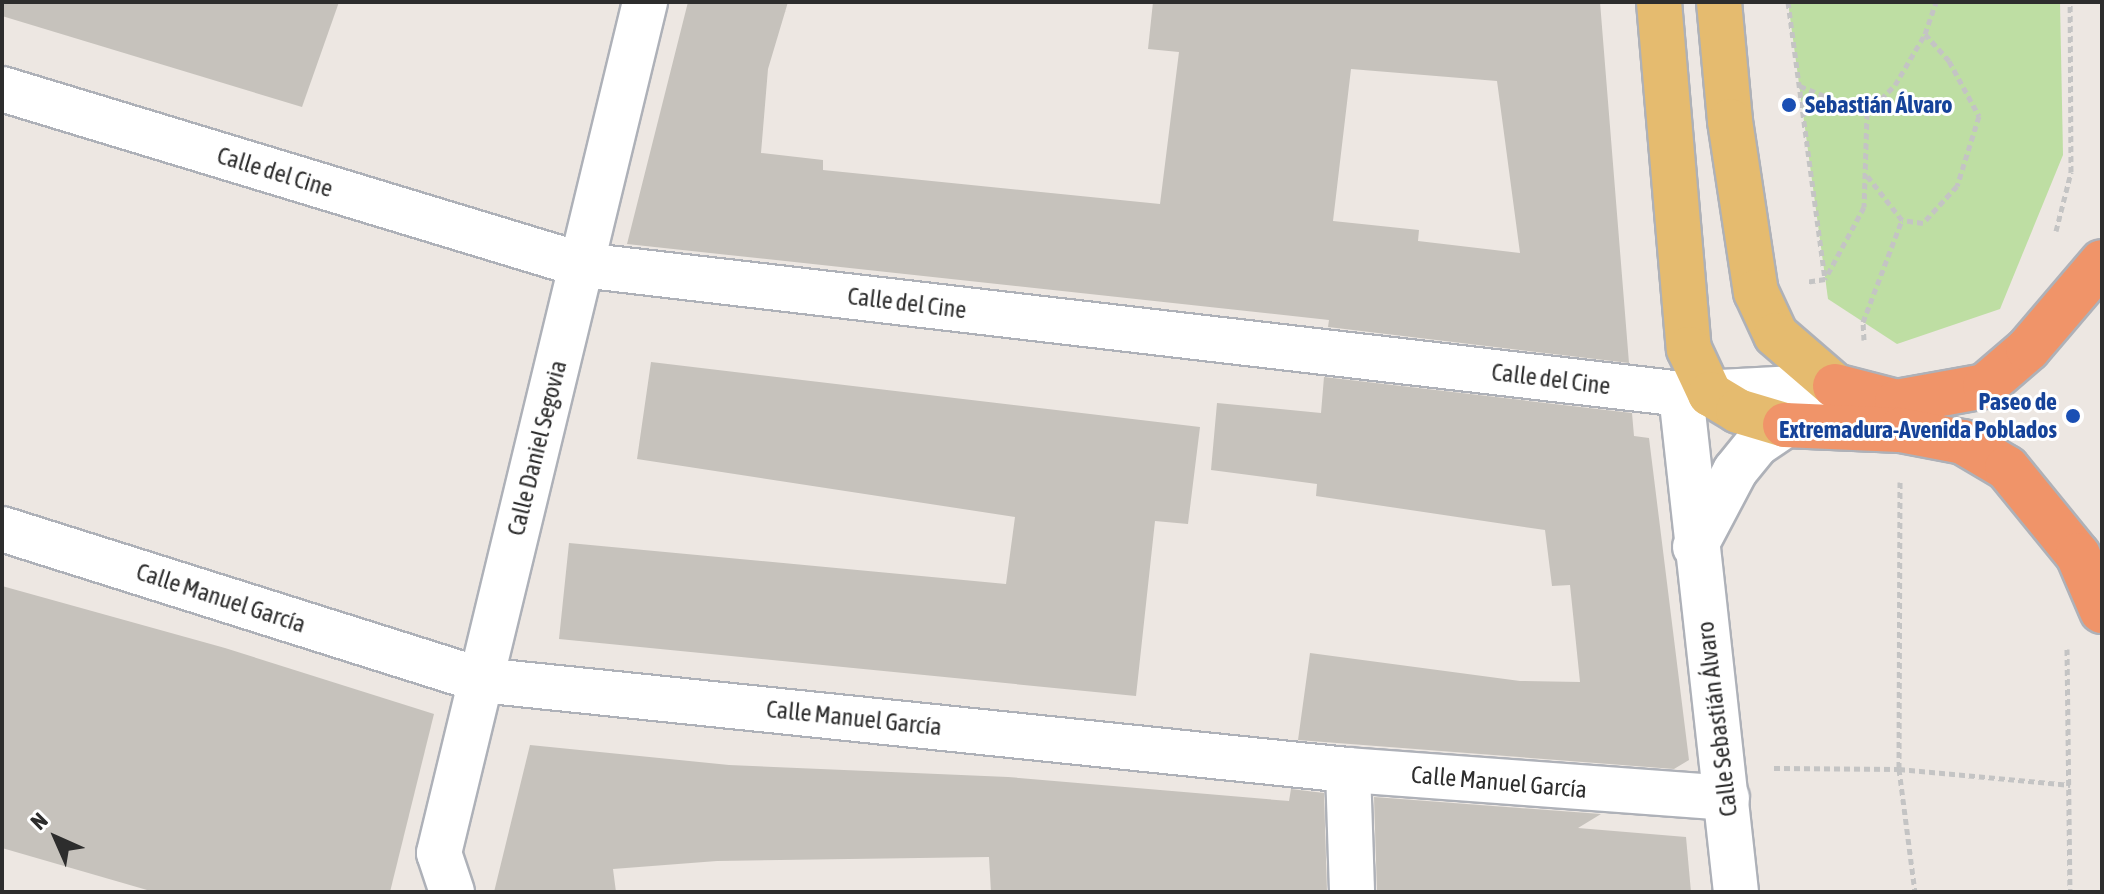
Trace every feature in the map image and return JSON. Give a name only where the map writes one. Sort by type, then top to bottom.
[{"type":"highway","points":[[1857,403],[1897,402],[1985,386],[2028,349],[2102,262]]},
{"type":"highway","points":[[1857,403],[1963,442],[2007,468],[2078,555],[2102,611]]},
{"type":"main road","points":[[1659,2],[1695,394],[1771,419]]},
{"type":"main road","points":[[1719,2],[1730,121],[1756,292],[1776,335],[1857,403]]},
{"type":"street","name":"Calle Daniel Segovia","points":[[452,892],[439,853],[645,2]]},
{"type":"street","name":"Calle del Cine","points":[[2,89],[582,265],[1695,394]]},
{"type":"street","points":[[1695,547],[1735,471],[1771,419],[1776,335]]},
{"type":"street","name":"Calle Sebastián Álvaro","points":[[1695,394],[1695,547],[1726,783],[1736,892]]},
{"type":"street","points":[[1771,419],[1857,403]]},
{"type":"street","name":"Calle Manuel García","points":[[2,529],[481,680],[1348,770],[1726,783]]},
{"type":"street","points":[[1348,770],[1352,892]]},
{"type":"path","points":[[1788,2],[1825,279]]},
{"type":"path","points":[[1825,279],[1864,207],[1867,113],[1895,85],[1925,34],[1936,2]]},
{"type":"path","points":[[2052,246],[2071,172],[2070,2]]},
{"type":"path","points":[[1865,173],[1902,220],[1923,223],[1957,186],[1979,116],[1949,61],[1925,34]]},
{"type":"path","points":[[1800,86],[1867,113]]},
{"type":"path","points":[[1902,220],[1863,322],[1857,403],[1868,456],[1900,456],[1899,769],[1915,892]]},
{"type":"path","points":[[1797,284],[1825,279]]},
{"type":"path","points":[[1808,282],[1811,294]]},
{"type":"path","points":[[2067,635],[2070,892]]},
{"type":"path","points":[[1726,783],[1899,769],[2070,785]]},
{"type":"green space","points":[[1788,2],[2060,2],[2063,155],[2000,309],[1897,344],[1828,299]]},
{"type":"building","points":[[2,2],[339,2],[302,107],[2,16]]},
{"type":"building","points":[[688,2],[788,2],[768,69],[761,153],[823,160],[823,170],[1160,204],[1179,52],[1148,49],[1153,2],[1600,2],[1629,363],[1328,327],[1329,320],[627,244]],"holes":[[[1351,69],[1497,81],[1520,253],[1418,241],[1419,230],[1333,221]]]},
{"type":"building","points":[[651,362],[1200,427],[1188,524],[1155,521],[1136,696],[559,639],[569,543],[1006,584],[1015,517],[637,459]]},
{"type":"building","points":[[1324,377],[1632,413],[1634,436],[1649,438],[1689,760],[1674,769],[1298,740],[1310,653],[1520,681],[1580,682],[1570,585],[1552,586],[1545,530],[1316,496],[1317,484],[1211,470],[1217,403],[1321,413]]},
{"type":"building","points":[[2,586],[225,648],[434,714],[390,892],[154,892],[2,848]]},
{"type":"building","points":[[530,745],[729,765],[1008,777],[1289,801],[1291,789],[1324,793],[1327,892],[991,892],[989,857],[717,861],[613,869],[616,892],[494,892]]},
{"type":"building","points":[[1374,797],[1601,814],[1578,828],[1686,837],[1691,892],[1377,892]]},
{"type":"place","name":"Sebastián Álvaro","points":[[1789,105]]},
{"type":"place","name":"Paseo de Extremadura-Avenida Poblados","points":[[2073,416]]}]
